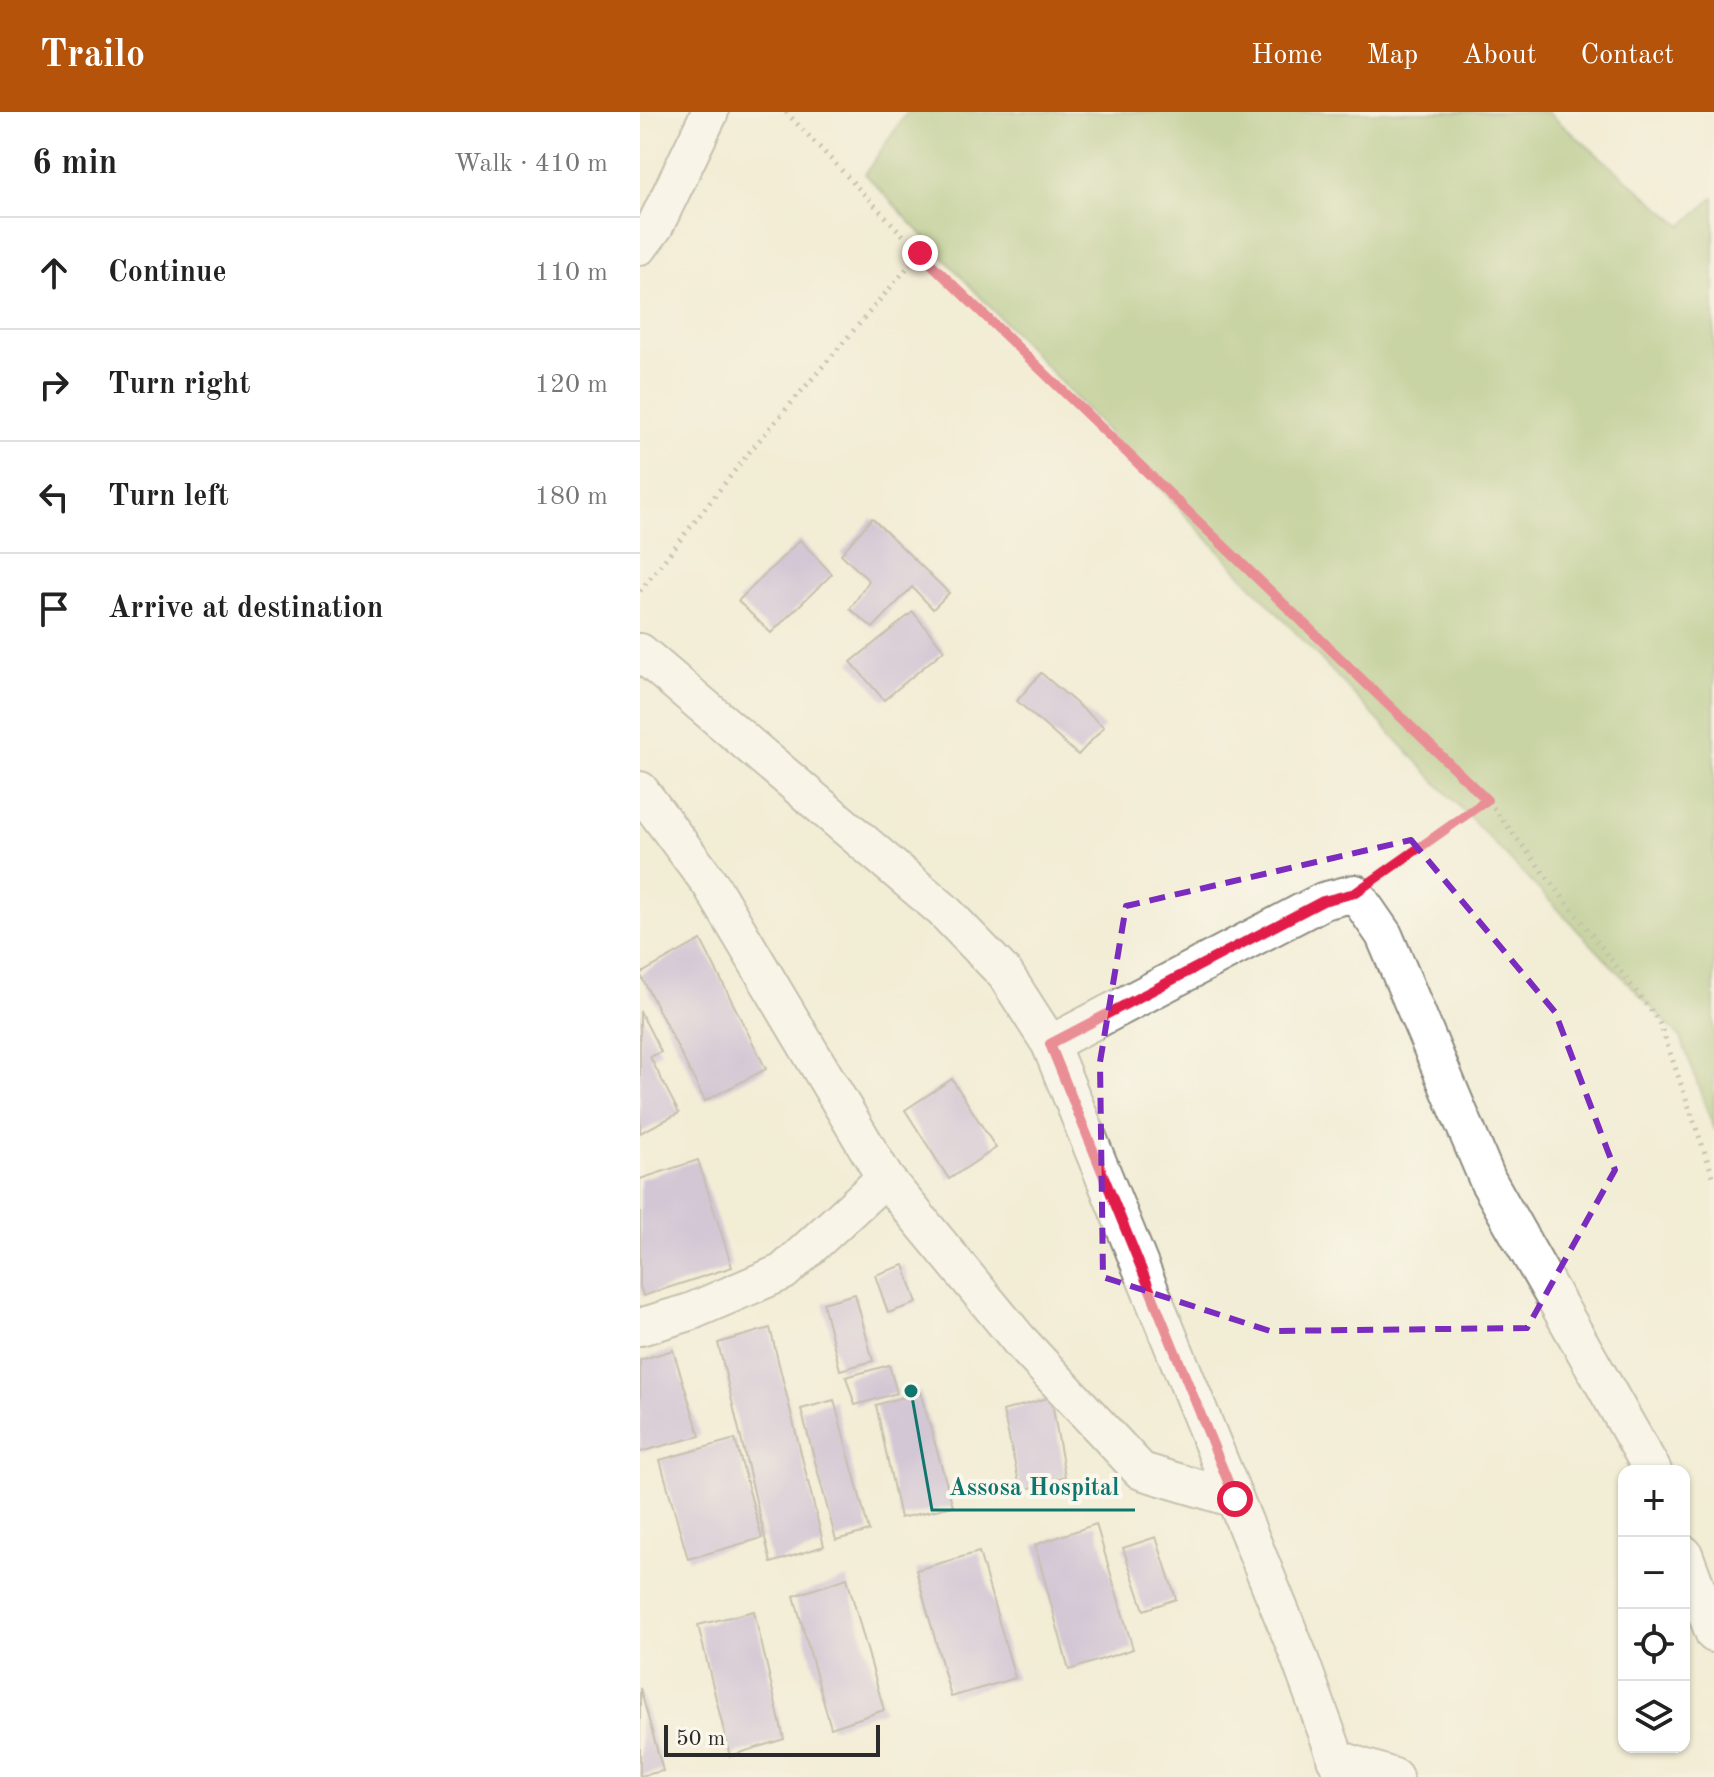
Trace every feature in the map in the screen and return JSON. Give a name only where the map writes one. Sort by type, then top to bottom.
[{"type":"street","points":[[640,246],[655,226],[710,112]]},
{"type":"street","points":[[646,669],[943,910],[1005,974],[1050,1044],[1298,1654],[1339,1767],[1394,1777]]},
{"type":"street","points":[[640,790],[711,885],[885,1178],[1019,1340],[1141,1471],[1235,1499]]},
{"type":"street","points":[[1050,1044],[1323,901],[1355,893],[1384,935],[1488,1181],[1650,1465]]},
{"type":"street","points":[[640,1327],[690,1312],[783,1272],[885,1178]]},
{"type":"street","points":[[1690,1570],[1714,1634]]},
{"type":"path","points":[[786,112],[920,253],[1487,800],[1659,1021],[1714,1179]]},
{"type":"path","points":[[640,591],[751,450],[920,253]]},
{"type":"path","points":[[1355,893],[1487,800]]},
{"type":"highlighted area","points":[[1411,840],[1555,1012],[1615,1170],[1527,1328],[1270,1331],[1103,1277],[1100,1062],[1126,906]]},
{"type":"green space","points":[[907,112],[1547,112],[1682,226],[1714,197],[1714,1130],[1681,1038],[865,174]]},
{"type":"building","points":[[872,518],[949,593],[933,609],[912,587],[873,628],[850,609],[869,581],[841,554]]},
{"type":"building","points":[[800,540],[832,574],[771,633],[738,601]]},
{"type":"building","points":[[913,612],[944,650],[884,700],[851,662]]},
{"type":"building","points":[[1041,673],[1104,727],[1078,755],[1017,701]]},
{"type":"building","points":[[701,940],[766,1069],[705,1101],[640,974]]},
{"type":"building","points":[[640,1011],[661,1052],[650,1057],[679,1113],[640,1133]]},
{"type":"building","points":[[952,1079],[996,1148],[949,1179],[905,1110]]},
{"type":"building","points":[[698,1160],[732,1267],[643,1296],[640,1286],[640,1179]]},
{"type":"building","points":[[904,1265],[917,1303],[888,1313],[875,1275]]},
{"type":"building","points":[[855,1294],[873,1361],[840,1370],[823,1303]]},
{"type":"building","points":[[770,1328],[824,1546],[771,1563],[718,1343]]},
{"type":"building","points":[[673,1350],[700,1436],[640,1452],[640,1360]]},
{"type":"building","points":[[889,1365],[897,1393],[855,1405],[846,1377]]},
{"type":"building","points":[[920,1392],[953,1506],[900,1518],[876,1405]]},
{"type":"building","points":[[1051,1397],[1065,1476],[1021,1491],[1003,1411]]},
{"type":"building","points":[[834,1400],[869,1531],[836,1540],[801,1409]]},
{"type":"building","points":[[735,1439],[762,1538],[688,1559],[660,1460]]},
{"type":"building","points":[[1096,1524],[1133,1649],[1069,1670],[1035,1545]]},
{"type":"building","points":[[1156,1537],[1176,1599],[1144,1610],[1123,1548]]},
{"type":"building","points":[[979,1552],[1015,1678],[951,1697],[916,1570]]},
{"type":"building","points":[[847,1578],[884,1710],[831,1728],[794,1596]]},
{"type":"building","points":[[754,1611],[784,1739],[730,1756],[698,1625]]},
{"type":"building","points":[[640,1688],[663,1771],[640,1776]]},
{"type":"place","name":"Assosa Hospital","points":[[911,1391]]},
{"type":"route","points":[[920,253],[1487,800],[1355,893],[1323,901],[1050,1044],[1235,1499]]}]
